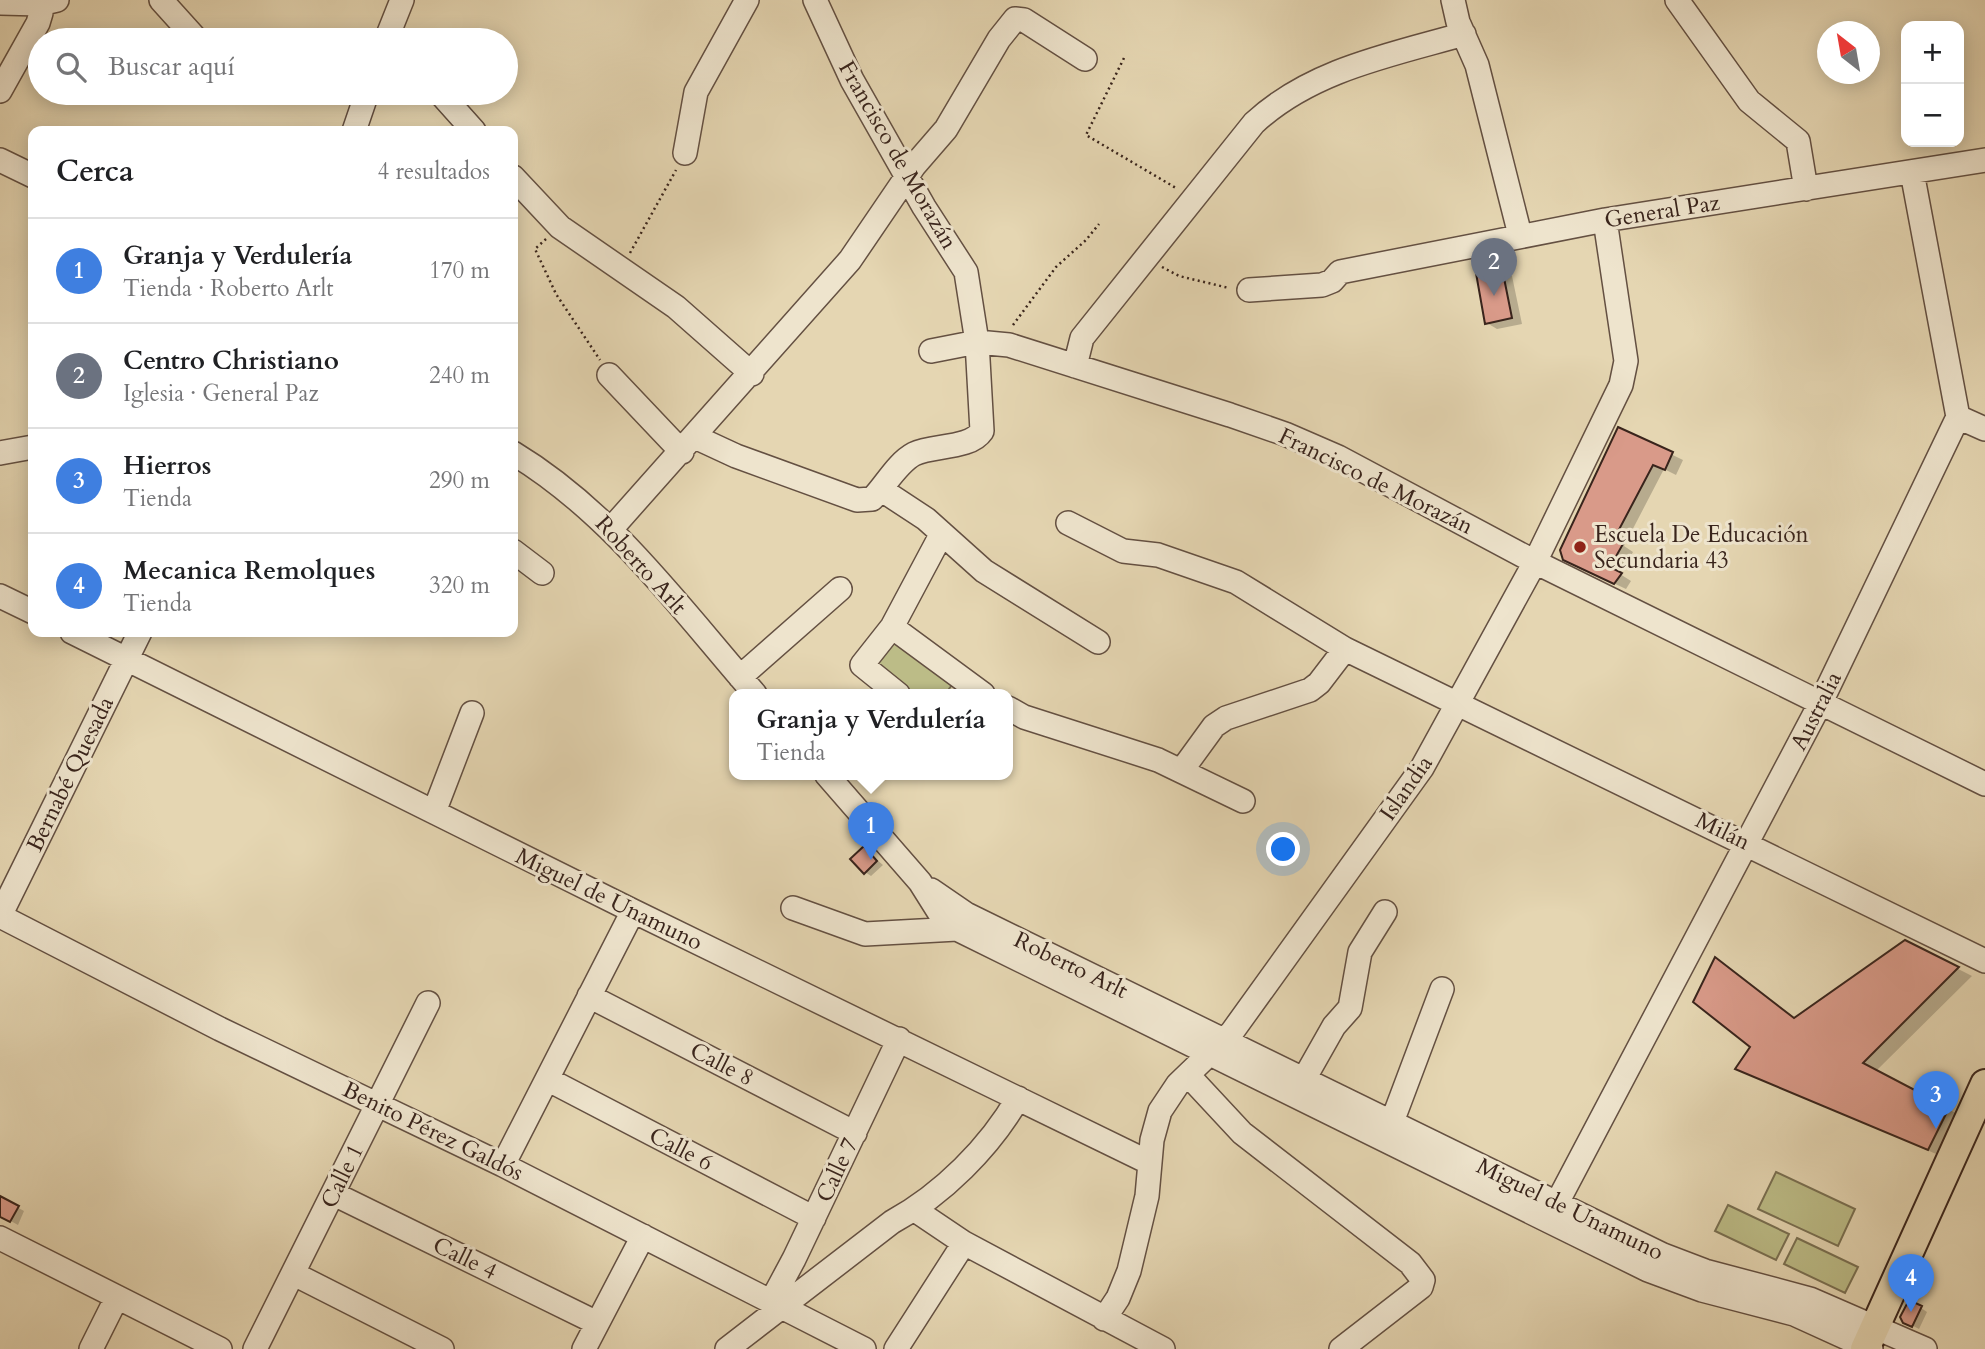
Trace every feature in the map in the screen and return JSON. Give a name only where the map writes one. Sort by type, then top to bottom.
[{"type":"main road","points":[[1870,1343],[1985,1084]]},
{"type":"street","points":[[161,0],[186,28]]},
{"type":"street","points":[[685,153],[696,92],[747,0]]},
{"type":"street","name":"Francisco de Morazán","points":[[815,0],[852,80],[966,272],[978,342],[1004,344],[1285,434],[1405,491],[1535,562],[1985,784]]},
{"type":"street","points":[[1453,0],[1477,65],[1520,235]]},
{"type":"street","points":[[1678,0],[1749,101],[1798,141],[1806,189]]},
{"type":"street","points":[[0,3],[48,2]]},
{"type":"street","points":[[35,28],[48,2]]},
{"type":"street","points":[[389,28],[394,3]]},
{"type":"street","points":[[611,529],[752,374],[850,260],[907,176],[946,128],[999,39],[1015,19],[1024,20],[1085,59]]},
{"type":"street","points":[[1075,366],[1082,338],[1254,123],[1278,101],[1350,67],[1464,34]]},
{"type":"street","points":[[0,90],[28,41]]},
{"type":"street","points":[[356,126],[364,105]]},
{"type":"street","points":[[451,105],[470,126]]},
{"type":"street","points":[[0,160],[28,174]]},
{"type":"street","name":"General Paz","points":[[1249,290],[1322,285],[1332,281],[1340,272],[1520,235],[1985,160]]},
{"type":"street","points":[[1912,173],[1958,416],[1985,429]]},
{"type":"street","points":[[518,182],[560,227],[620,271],[676,307],[752,374]]},
{"type":"street","name":"Islandia","points":[[1104,1319],[1118,1298],[1129,1270],[1147,1196],[1148,1162],[1160,1111],[1188,1075],[1218,1047],[1422,768],[1535,562],[1625,376],[1626,361],[1605,220]]},
{"type":"street","points":[[609,375],[689,444],[736,456],[857,500],[872,499],[908,457],[979,435],[982,423],[978,342],[931,351]]},
{"type":"street","name":"Australia","points":[[1552,1212],[1821,702],[1958,416]]},
{"type":"street","points":[[0,453],[28,448]]},
{"type":"street","name":"Roberto Arlt","points":[[518,457],[580,500],[611,529],[748,685]]},
{"type":"street","points":[[881,490],[926,519],[984,571],[1098,642]]},
{"type":"street","name":"Milán","points":[[1068,523],[1123,551],[1158,555],[1237,582],[1345,649],[1985,961]]},
{"type":"street","points":[[892,689],[862,665],[891,627],[941,535]]},
{"type":"street","points":[[518,555],[542,573]]},
{"type":"street","points":[[748,685],[840,589]]},
{"type":"street","points":[[0,596],[28,610]]},
{"type":"street","points":[[891,627],[968,689]]},
{"type":"street","name":"Miguel de Unamuno","points":[[82,637],[633,911],[1148,1162]]},
{"type":"street","name":"Bernabé Quesada","points":[[0,916],[138,637]]},
{"type":"street","points":[[1182,770],[1214,726],[1235,713],[1310,690],[1319,683],[1345,649]]},
{"type":"street","points":[[1013,712],[1024,718],[1182,770],[1243,801]]},
{"type":"street","points":[[434,812],[472,713]]},
{"type":"street","name":"Roberto Arlt","points":[[831,780],[920,882],[942,917],[957,929],[1218,1047]]},
{"type":"street","name":"Roberto Arlt","points":[[920,882],[966,914],[1218,1047]]},
{"type":"street","points":[[793,908],[865,934],[957,929]]},
{"type":"street","points":[[503,1165],[633,911]]},
{"type":"street","points":[[1304,1079],[1334,1026],[1350,1007],[1360,952],[1385,912]]},
{"type":"street","name":"Benito Pérez Galdós","points":[[0,916],[220,1029],[503,1165],[864,1349]]},
{"type":"street","points":[[1392,1122],[1441,989]]},
{"type":"street","name":"Calle 8","points":[[589,996],[855,1132]]},
{"type":"street","name":"Calle 1","points":[[255,1349],[428,1003]]},
{"type":"street","name":"Calle 7","points":[[778,1303],[814,1218],[899,1040]]},
{"type":"street","name":"Miguel de Unamuno","points":[[1218,1047],[1304,1079],[1392,1122],[1552,1212]]},
{"type":"street","name":"Miguel de Unamuno","points":[[1218,1047],[1552,1212],[1685,1264],[1788,1291],[1870,1343],[1924,1349]]},
{"type":"street","points":[[1188,1075],[1242,1133],[1410,1263],[1423,1280],[1421,1287],[1340,1349]]},
{"type":"street","name":"Calle 6","points":[[547,1079],[814,1218]]},
{"type":"street","points":[[727,1349],[778,1303],[892,1222],[915,1210],[995,1135],[1018,1098]]},
{"type":"street","name":"Calle 4","points":[[334,1194],[597,1323]]},
{"type":"street","points":[[915,1210],[964,1242],[1163,1349]]},
{"type":"street","points":[[584,1349],[643,1237]]},
{"type":"street","points":[[0,1238],[116,1299],[220,1349]]},
{"type":"street","points":[[896,1349],[964,1242]]},
{"type":"street","points":[[293,1274],[442,1349]]},
{"type":"street","points":[[91,1349],[116,1299]]},
{"type":"path","points":[[1124,58],[1086,135],[1194,198]]},
{"type":"path","points":[[620,271],[685,153]]},
{"type":"path","points":[[1004,344],[1013,325],[1056,267],[1086,240],[1099,224]]},
{"type":"path","points":[[560,227],[535,249],[556,294],[609,375]]},
{"type":"path","points":[[1146,258],[1179,276],[1249,290]]},
{"type":"green space","points":[[891,638],[952,685],[949,689],[908,689],[873,662]]},
{"type":"green space","points":[[1776,1172],[1855,1209],[1838,1246],[1758,1209]]},
{"type":"green space","points":[[1728,1205],[1789,1234],[1776,1260],[1715,1231]]},
{"type":"green space","points":[[1797,1238],[1858,1267],[1845,1293],[1784,1264]]},
{"type":"building","points":[[1502,268],[1512,318],[1485,324],[1476,273]]},
{"type":"building","points":[[1618,427],[1673,452],[1665,470],[1653,465],[1614,539],[1623,544],[1610,567],[1622,573],[1614,584],[1563,560],[1560,550]]},
{"type":"building","points":[[864,846],[877,861],[864,874],[850,859]]},
{"type":"building","points":[[1905,940],[1959,967],[1863,1063],[1949,1108],[1928,1150],[1735,1069],[1750,1047],[1693,1002],[1715,957],[1794,1018]]},
{"type":"building","points":[[0,1196],[19,1206],[10,1222],[0,1217]]},
{"type":"building","points":[[1909,1300],[1922,1306],[1912,1327],[1903,1323],[1900,1317]]},
{"type":"place","name":"Centro Christiano","points":[[1494,296]]},
{"type":"place","name":"Escuela De Educación Secundaria 43","points":[[1580,547]]},
{"type":"place","name":"Granja y Verdulería","points":[[871,860]]},
{"type":"place","name":"Hierros","points":[[1936,1129]]},
{"type":"place","name":"Mecanica Remolques","points":[[1911,1312]]}]
